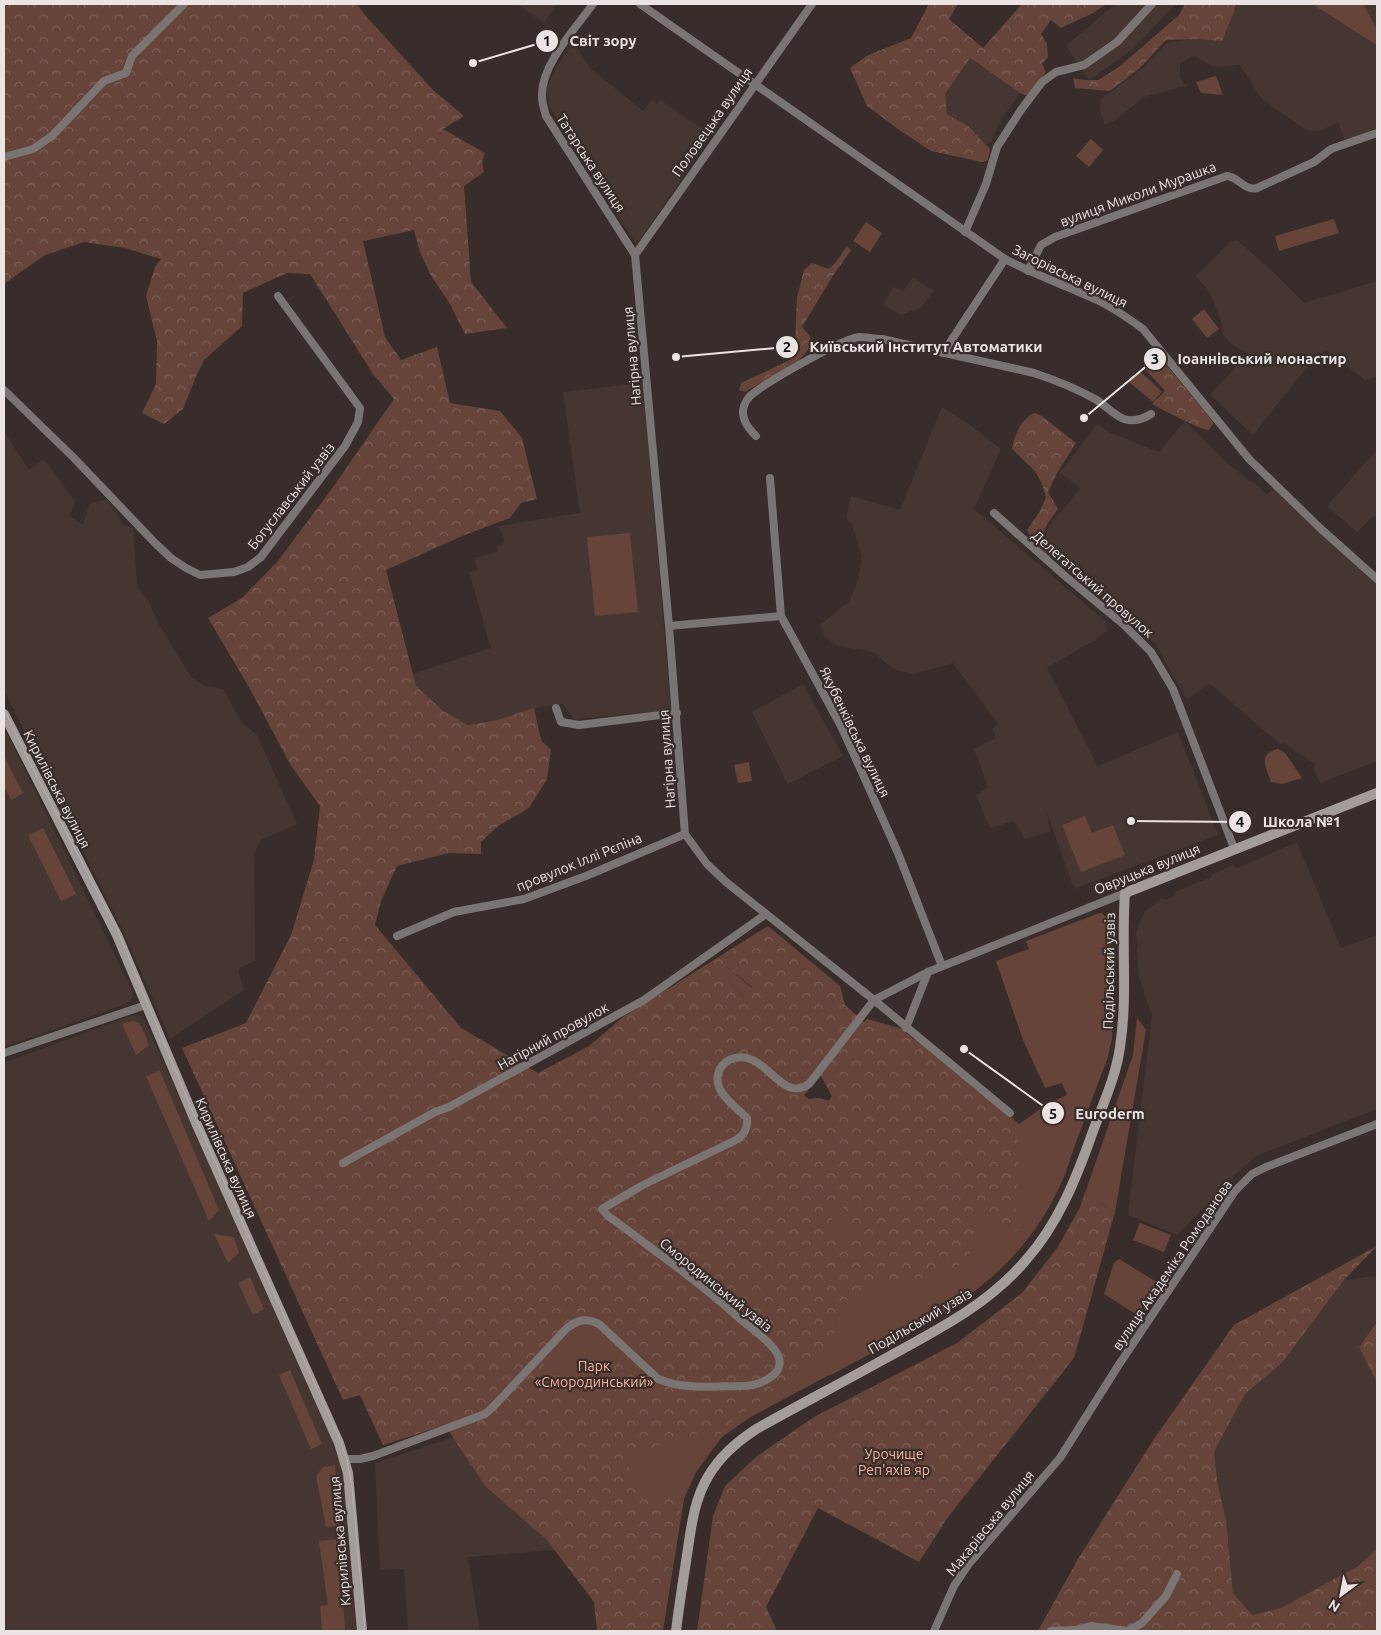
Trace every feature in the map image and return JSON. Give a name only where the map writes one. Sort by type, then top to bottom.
[{"type":"street","points":[[4,157],[33,149],[52,136],[104,81],[126,73],[132,56],[184,4]]},
{"type":"street","name":"Татарська вулиця","points":[[593,4],[560,49],[548,71],[542,95],[543,105],[546,116],[635,255]]},
{"type":"street","name":"Загорівська вулиця","points":[[640,4],[1005,259],[1028,271],[1098,300],[1123,314],[1143,329],[1249,459],[1320,528],[1377,579]]},
{"type":"street","name":"Половецька вулиця","points":[[635,255],[812,4]]},
{"type":"street","points":[[965,232],[986,184],[998,147],[1021,110],[1042,82],[1056,72],[1084,65],[1117,42],[1152,4]]},
{"type":"street","name":"вулиця Миколи Мурашка","points":[[1028,271],[1041,245],[1055,237],[1226,176],[1238,179],[1247,188],[1252,190],[1314,162],[1331,148],[1377,133]]},
{"type":"street","name":"Нагірна вулиця","points":[[635,255],[677,713],[685,834]]},
{"type":"street","points":[[943,353],[1005,259]]},
{"type":"street","name":"Богуславський узвіз","points":[[4,390],[171,558],[200,575],[234,572],[248,567],[261,557],[345,446],[360,415],[360,408],[278,296]]},
{"type":"street","points":[[756,436],[747,426],[743,414],[744,407],[751,396],[795,367],[842,343],[858,338],[882,339],[1034,373],[1054,380],[1095,400],[1125,419],[1143,419],[1151,414]]},
{"type":"street","points":[[669,626],[781,616],[770,478]]},
{"type":"street","name":"Делегатський провулок","points":[[994,513],[1123,624],[1151,652],[1173,689],[1234,848]]},
{"type":"street","name":"Якубенківська вулиця","points":[[781,616],[841,726],[898,853],[942,966]]},
{"type":"street","points":[[556,708],[561,722],[579,725],[677,713]]},
{"type":"street","name":"Кирилівська вулиця","points":[[4,714],[117,935],[197,1125],[339,1443],[345,1459],[350,1492],[362,1631]]},
{"type":"street","name":"Овруцька вулиця","points":[[874,1000],[942,966],[1234,848],[1377,793]]},
{"type":"street","points":[[685,834],[707,864],[1010,1113]]},
{"type":"street","name":"провулок Іллі Рєпіна","points":[[397,936],[454,912],[524,899],[586,876],[685,834]]},
{"type":"street","name":"Подільський узвіз","points":[[676,1631],[693,1515],[699,1494],[709,1474],[722,1457],[738,1441],[758,1428],[947,1325],[979,1304],[1007,1281],[1049,1230],[1067,1196],[1085,1153],[1120,1051],[1124,1009],[1123,921],[1125,893]]},
{"type":"street","name":"Нагірний провулок","points":[[343,1163],[572,1041],[644,1000],[766,914]]},
{"type":"street","points":[[906,1028],[928,972]]},
{"type":"street","name":"Смородинський узвіз","points":[[345,1459],[360,1459],[373,1456],[485,1414],[493,1408],[566,1329],[582,1319],[591,1320],[599,1324],[658,1379],[669,1383],[701,1386],[754,1385],[765,1382],[772,1377],[778,1368],[779,1358],[774,1349],[730,1310],[682,1271],[608,1216],[602,1209],[643,1184],[734,1141],[744,1133],[748,1125],[747,1118],[728,1101],[719,1088],[717,1078],[724,1062],[735,1058],[748,1058],[760,1064],[787,1087],[796,1090],[803,1088],[813,1079],[874,1000]]},
{"type":"street","points":[[4,1054],[146,1005]]},
{"type":"street","name":"вулиця Академіка Ромоданова","points":[[1075,1435],[1171,1286],[1235,1191],[1244,1181],[1266,1167],[1377,1124]]},
{"type":"street","name":"Макарівська вулиця","points":[[934,1631],[954,1586],[968,1565],[1060,1458],[1075,1435]]},
{"type":"street","points":[[1051,1631],[1076,1630],[1091,1626],[1128,1631],[1142,1622],[1166,1596],[1177,1574]]},
{"type":"shaded area","points":[[517,4],[557,4],[544,23]]},
{"type":"shaded area","points":[[1115,4],[1176,4],[1133,49],[1089,80],[1066,46]]},
{"type":"shaded area","points":[[1226,4],[1377,4],[1377,130],[1345,141],[1338,122],[1320,131],[1306,130],[1261,98],[1240,65],[1214,67],[1194,56],[1180,63],[1180,77],[1186,86],[1144,97],[1114,121],[1105,125],[1100,110],[1101,99],[1142,69],[1166,43],[1227,34]]},
{"type":"shaded area","points":[[571,46],[576,47],[590,68],[643,111],[652,100],[657,104],[660,100],[703,129],[714,131],[640,240],[635,243],[550,108],[547,95],[548,85],[556,68]]},
{"type":"shaded area","points":[[970,58],[1020,93],[1001,120],[992,141],[982,148],[936,106]]},
{"type":"shaded area","points":[[1238,241],[1269,268],[1304,303],[1377,281],[1377,377],[1365,380],[1328,351],[1318,353],[1253,435],[1210,395],[1248,353],[1232,345],[1223,335],[1220,318],[1212,298],[1196,276],[1230,242]]},
{"type":"shaded area","points":[[913,277],[934,291],[920,308],[901,315],[883,305],[893,287],[903,291]]},
{"type":"shaded area","points":[[643,383],[671,710],[574,719],[563,704],[534,708],[493,721],[466,725],[442,710],[416,686],[413,674],[491,648],[469,572],[477,570],[475,558],[498,552],[498,547],[504,542],[503,534],[497,526],[580,513],[563,392]]},
{"type":"shaded area","points":[[942,407],[965,421],[1001,449],[974,509],[1105,621],[1107,631],[1047,668],[1098,766],[1178,732],[1218,835],[1074,889],[1047,812],[1050,832],[1025,839],[1014,821],[990,828],[976,795],[988,787],[974,749],[996,738],[993,728],[998,724],[953,663],[913,674],[893,669],[873,652],[838,646],[824,636],[821,624],[849,602],[858,580],[862,556],[852,525],[846,518],[851,496],[900,510]]},
{"type":"shaded area","points":[[1185,421],[1227,463],[1251,482],[1267,494],[1274,488],[1377,582],[1377,761],[1320,783],[1314,769],[1315,764],[1284,743],[1281,745],[1209,683],[1187,700],[1155,643],[1068,570],[1045,542],[1048,527],[1081,488],[1060,473],[1097,424],[1109,432],[1159,452]]},
{"type":"shaded area","points":[[4,431],[29,470],[44,459],[75,501],[70,516],[83,525],[89,504],[107,499],[123,524],[133,528],[137,587],[148,600],[157,621],[191,677],[203,685],[223,689],[242,723],[257,735],[297,824],[262,839],[254,853],[255,960],[238,970],[244,990],[170,1039],[126,938],[4,690]]},
{"type":"shaded area","points":[[1377,450],[1377,516],[1371,518],[1357,532],[1327,506]]},
{"type":"shaded area","points":[[803,684],[843,756],[788,784],[752,712]]},
{"type":"shaded area","points":[[4,727],[132,990],[133,996],[126,1004],[4,1047]]},
{"type":"shaded area","points":[[1297,842],[1341,948],[1377,935],[1377,1109],[1256,1156],[1177,1235],[1128,1215],[1152,1015],[1139,978],[1136,932],[1145,911],[1162,898],[1165,900],[1176,894],[1175,892],[1212,877],[1211,875],[1234,865],[1235,868],[1240,867]]},
{"type":"shaded area","points":[[139,1015],[145,1021],[333,1441],[344,1477],[356,1631],[4,1631],[4,1063],[130,1016]]},
{"type":"shaded area","points":[[1375,1276],[1377,1278],[1377,1322],[1359,1347],[1377,1383],[1377,1549],[1358,1566],[1281,1608],[1252,1615],[1233,1593],[1226,1520],[1218,1485],[1214,1454],[1245,1394],[1282,1363],[1344,1280]]},
{"type":"shaded area","points":[[460,1435],[556,1550],[468,1557],[480,1631],[408,1631],[404,1569],[380,1570],[375,1463]]},
{"type":"green space","points":[[4,4],[357,4],[433,90],[464,116],[443,129],[485,153],[482,162],[484,172],[464,186],[471,282],[507,328],[465,334],[450,304],[430,274],[420,252],[414,230],[363,241],[385,337],[401,360],[437,347],[450,403],[500,411],[522,438],[537,499],[521,503],[510,518],[467,534],[386,570],[416,686],[442,710],[467,725],[493,721],[534,708],[541,740],[551,750],[547,779],[529,808],[498,826],[481,842],[481,854],[449,853],[397,866],[381,901],[375,925],[461,1028],[538,1073],[589,1046],[623,1017],[768,926],[840,986],[845,1005],[864,1022],[905,1034],[919,1042],[1025,1131],[1009,1152],[1027,1171],[1016,1187],[1015,1208],[1022,1222],[1018,1230],[1010,1234],[1004,1231],[995,1217],[978,1216],[967,1262],[911,1282],[876,1282],[847,1301],[839,1324],[824,1353],[810,1368],[784,1388],[744,1411],[716,1438],[702,1430],[686,1442],[667,1442],[645,1451],[628,1467],[634,1482],[641,1488],[668,1498],[683,1499],[668,1567],[660,1631],[597,1631],[594,1602],[547,1540],[485,1486],[445,1425],[383,1445],[360,1395],[343,1400],[182,1048],[246,1023],[291,935],[314,860],[320,806],[290,764],[250,689],[208,618],[242,598],[278,561],[331,490],[394,399],[373,374],[310,274],[287,273],[243,293],[242,326],[204,360],[183,409],[164,424],[142,413],[156,384],[157,341],[146,296],[155,267],[161,259],[125,248],[84,242],[45,255],[4,284]],"holes":[[[727,967],[752,987],[742,997],[722,972]],[[821,1076],[832,1096],[829,1101],[819,1098],[809,1100],[804,1095]],[[838,1202],[850,1216],[853,1227],[847,1236],[839,1239],[829,1210]],[[593,1326],[623,1354],[595,1397],[590,1400],[583,1391],[557,1374],[552,1378],[544,1366],[555,1347],[568,1335],[581,1327]]]},
{"type":"green space","points":[[929,4],[958,4],[949,19],[983,48],[1022,4],[1106,4],[1093,13],[1061,28],[1051,20],[1041,34],[1047,44],[1048,57],[1042,64],[1046,72],[1028,96],[1020,93],[970,58],[945,94],[947,114],[968,126],[990,149],[988,160],[982,162],[931,151],[898,129],[867,106],[850,68],[868,55],[911,38]]},
{"type":"green space","points":[[1185,4],[1235,4],[1234,12],[1222,41],[1200,39],[1166,40],[1141,67],[1110,91],[1075,88],[1073,78],[1098,80],[1119,67],[1179,15]]},
{"type":"green space","points":[[1312,4],[1363,4],[1377,30],[1377,45]]},
{"type":"green space","points":[[1216,76],[1223,95],[1201,93],[1196,82]]},
{"type":"green space","points":[[1091,139],[1103,150],[1089,167],[1076,156]]},
{"type":"green space","points":[[1334,219],[1339,233],[1279,251],[1275,236]]},
{"type":"green space","points":[[866,222],[882,233],[870,252],[853,241]]},
{"type":"green space","points":[[847,246],[851,250],[832,277],[802,327],[809,335],[813,345],[797,362],[745,392],[739,390],[741,383],[790,360],[795,343],[797,297],[804,270],[812,263],[829,269]]},
{"type":"green space","points":[[1204,309],[1219,329],[1207,338],[1192,319]]},
{"type":"green space","points":[[1157,359],[1169,368],[1214,423],[1209,430],[1191,424],[1152,404],[1165,391],[1146,370]]},
{"type":"green space","points":[[1140,371],[1162,392],[1153,402],[1129,382]]},
{"type":"green space","points":[[1034,413],[1042,416],[1076,443],[1057,473],[1048,492],[1058,509],[1047,524],[1043,538],[1051,557],[1048,557],[1032,540],[1027,530],[1040,511],[1046,497],[1042,484],[1035,471],[1012,449],[1019,428]]},
{"type":"green space","points":[[630,533],[638,612],[595,616],[587,537]]},
{"type":"green space","points":[[1278,749],[1285,753],[1302,778],[1282,784],[1271,782],[1265,766],[1265,758],[1271,751]]},
{"type":"green space","points":[[4,756],[23,793],[11,800],[4,786]]},
{"type":"green space","points":[[749,762],[752,781],[738,783],[734,765]]},
{"type":"green space","points":[[1085,816],[1092,833],[1113,825],[1125,855],[1081,872],[1062,825]]},
{"type":"green space","points":[[43,828],[76,894],[61,901],[28,835]]},
{"type":"green space","name":"Парк «Смородинський»","points":[[1102,913],[1109,920],[1111,940],[1112,1039],[1107,1060],[1064,1177],[1039,1223],[1016,1253],[990,1279],[961,1301],[930,1321],[749,1418],[721,1438],[696,1472],[684,1499],[663,1631],[603,1631],[597,1599],[362,1250],[804,1095],[809,1099],[819,1098],[829,1101],[833,1095],[821,1076],[867,1019],[900,1028],[911,1037],[929,1145],[978,1089],[1019,1124],[1051,1102],[1067,1095],[1062,1083],[1045,1088],[1023,1040],[996,961],[1029,949],[1026,941]]},
{"type":"green space","points":[[727,967],[752,988],[742,997],[721,971]]},
{"type":"green space","points":[[1137,1018],[1146,1030],[1115,1212],[1085,1193],[1133,1055]]},
{"type":"green space","points":[[133,1021],[141,1027],[149,1045],[136,1055],[122,1024]]},
{"type":"green space","points":[[160,1071],[219,1210],[209,1221],[146,1076]]},
{"type":"green space","name":"Урочище Реп'яхів яр","points":[[1085,1193],[1115,1212],[1074,1358],[948,1517],[919,1562],[818,1508],[766,1607],[777,1631],[697,1631],[713,1516],[725,1486],[756,1457],[814,1417],[957,1343],[1022,1293],[1058,1247],[1080,1207]]},
{"type":"green space","points":[[1140,1223],[1171,1235],[1164,1252],[1133,1240]]},
{"type":"green space","points":[[214,1234],[234,1237],[239,1253],[228,1263]]},
{"type":"green space","points":[[1377,1246],[1344,1280],[1282,1363],[1245,1394],[1214,1454],[1218,1485],[1226,1520],[1233,1593],[1252,1615],[1281,1608],[1358,1566],[1377,1549],[1377,1631],[1038,1631],[1078,1559],[1152,1442],[1234,1325]]},
{"type":"green space","points":[[1119,1259],[1158,1283],[1137,1315],[1104,1294],[1114,1263]]},
{"type":"green space","points":[[250,1277],[264,1309],[253,1315],[238,1283]]},
{"type":"green space","points":[[1377,1322],[1377,1383],[1359,1347]]},
{"type":"green space","points":[[290,1370],[322,1444],[311,1449],[279,1375]]},
{"type":"green space","points":[[335,1465],[340,1526],[326,1527],[316,1476],[323,1467]]},
{"type":"green space","points":[[339,1539],[345,1631],[321,1631],[320,1606],[328,1605],[319,1541]]},
{"type":"tram line","points":[[4,709],[30,763],[118,931],[192,1110],[341,1442],[347,1460],[352,1487],[365,1631]]},
{"type":"place","name":"Світ зору","points":[[473,63]]},
{"type":"place","name":"Київський Інститут Автоматики","points":[[676,357]]},
{"type":"place","name":"Іоаннівський монастир","points":[[1084,418]]},
{"type":"place","name":"Школа №1","points":[[1131,821]]},
{"type":"place","name":"Euroderm","points":[[964,1049]]}]
